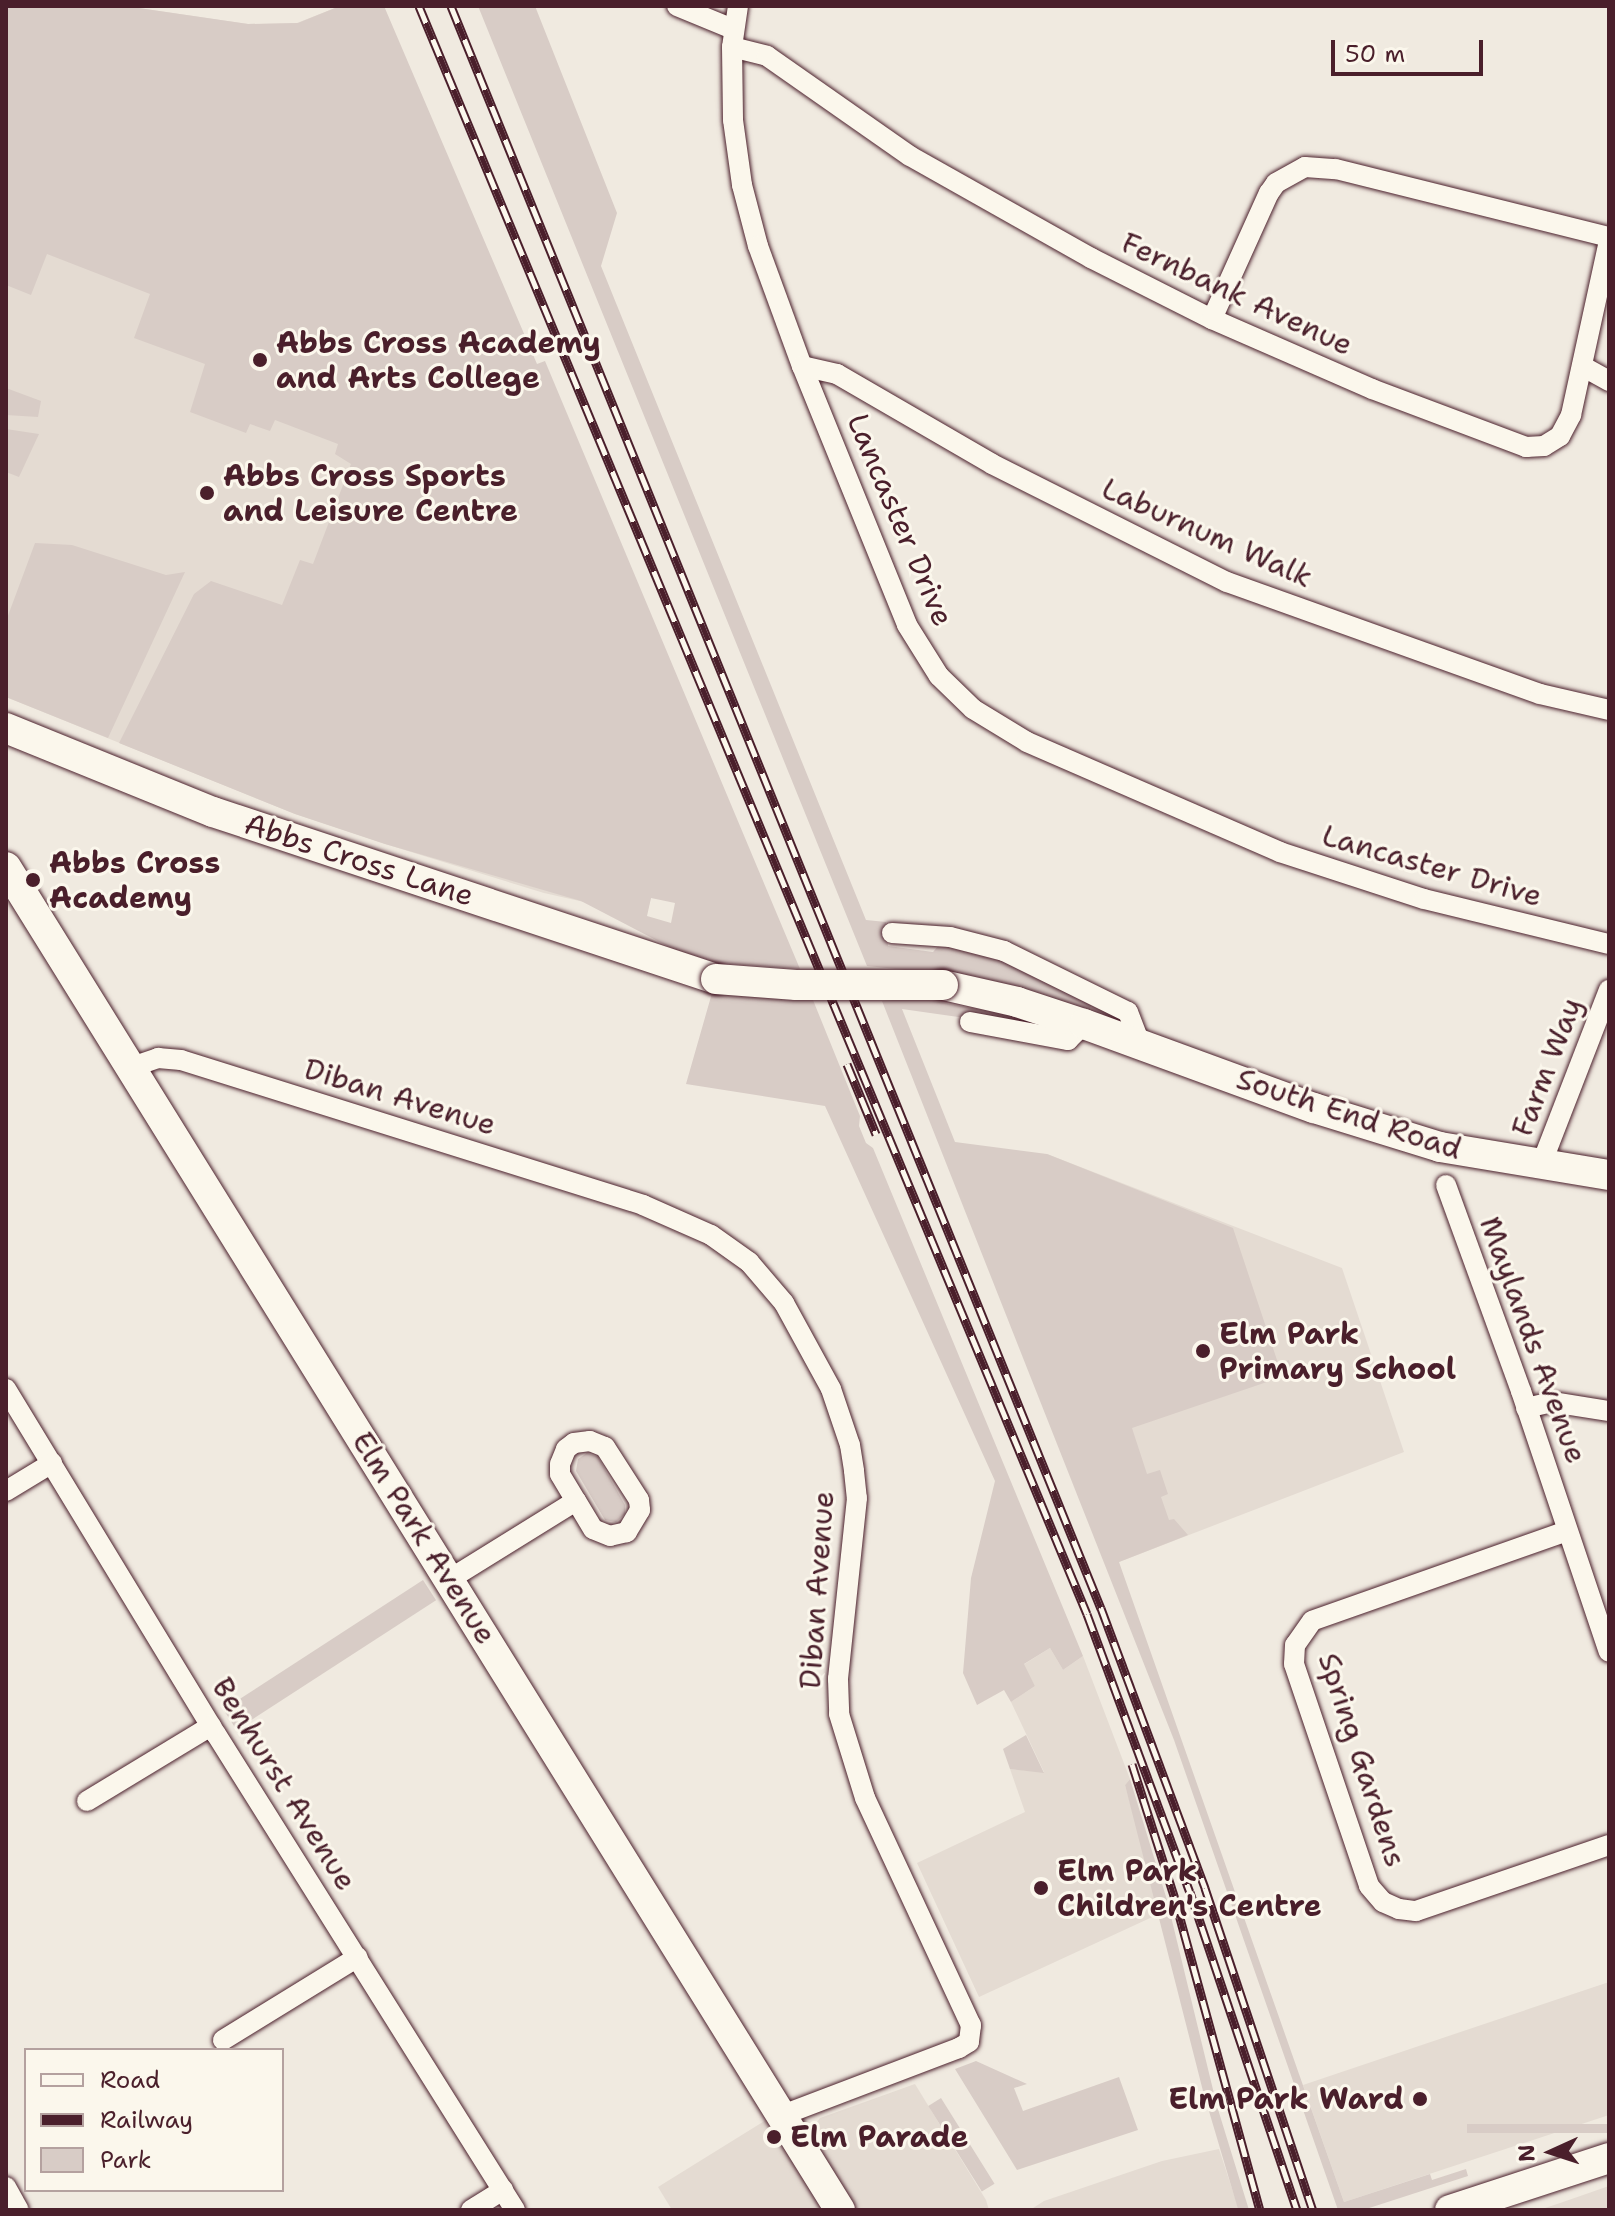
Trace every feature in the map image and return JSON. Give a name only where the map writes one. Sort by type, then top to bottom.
[{"type":"street","name":"Fernbank Avenue","points":[[677,6],[767,56],[910,156],[1091,258],[1212,319],[1372,389],[1526,447],[1544,446],[1560,436],[1571,415],[1609,239]]},
{"type":"street","name":"Lancaster Drive","points":[[738,6],[733,38],[733,120],[742,185],[758,246],[802,366],[907,625],[939,676],[973,709],[1027,742],[1280,852],[1424,899],[1609,944]]},
{"type":"street","points":[[1212,319],[1269,193],[1276,183],[1305,167],[1336,169],[1609,239]]},
{"type":"street","name":"Laburnum Walk","points":[[802,366],[837,374],[992,464],[1227,582],[1540,694],[1609,710]]},
{"type":"street","points":[[1582,366],[1609,381]]},
{"type":"street","name":"Abbs Cross Lane","points":[[6,728],[213,812],[716,979],[796,985],[943,985]]},
{"type":"street","name":"Elm Park Avenue","points":[[6,867],[840,2210]]},
{"type":"street","points":[[892,933],[950,937],[1004,951],[1128,1012],[1140,1043]]},
{"type":"street","name":"South End Road","points":[[943,985],[1017,1002],[1084,1024],[1362,1125],[1440,1147],[1609,1175]]},
{"type":"street","name":"Farm Way","points":[[1541,1165],[1609,990]]},
{"type":"street","points":[[970,1022],[1068,1040],[1084,1024]]},
{"type":"street","name":"Diban Avenue","points":[[132,1067],[158,1058],[181,1060],[643,1205],[711,1235],[749,1262],[796,1324],[831,1389],[850,1445],[857,1498],[838,1679],[839,1714],[865,1798],[971,2025],[969,2042],[959,2048],[783,2115]]},
{"type":"street","name":"Maylands Avenue","points":[[1446,1185],[1609,1651]]},
{"type":"street","name":"Benhurst Avenue","points":[[6,1389],[211,1726],[515,2210]]},
{"type":"street","points":[[1526,1408],[1552,1402],[1609,1411]]},
{"type":"street","points":[[590,1441],[605,1447],[639,1500],[640,1510],[627,1532],[610,1536],[593,1529],[576,1501],[560,1474],[560,1464],[566,1449],[574,1443],[590,1441]]},
{"type":"street","points":[[6,1491],[52,1463]]},
{"type":"street","points":[[450,1579],[576,1501]]},
{"type":"street","name":"Spring Gardens","points":[[1567,1531],[1312,1621],[1295,1645],[1294,1664],[1369,1886],[1383,1902],[1399,1909],[1416,1911],[1609,1845]]},
{"type":"street","points":[[87,1801],[211,1726]]},
{"type":"street","points":[[223,2040],[358,1957]]},
{"type":"street","points":[[1450,2210],[1609,2158]]},
{"type":"street","points":[[6,2187],[19,2210]]},
{"type":"street","points":[[471,2210],[503,2190]]},
{"type":"shaded area","name":"Abbs Cross Academy and Arts College","points":[[6,6],[125,6],[248,24],[297,23],[340,6],[651,898],[646,916],[544,893],[295,814],[6,697]]},
{"type":"shaded area","name":"Elm Park Primary School","points":[[1047,1154],[1342,1268],[1404,1452],[1119,1562]]},
{"type":"shaded area","name":"Elm Park Children's Centre","points":[[1050,1648],[1063,1670],[1083,1656],[1130,1779],[1125,1785],[1161,1913],[979,1997],[917,1863],[1025,1812],[1010,1769],[1044,1772],[1011,1702],[1035,1686],[1023,1665]]},
{"type":"shaded area","points":[[1609,1982],[1609,2115],[1344,2202],[1303,2085]]},
{"type":"shaded area","points":[[915,2084],[986,2200],[989,2210],[858,2210],[809,2132],[820,2118]]},
{"type":"shaded area","points":[[771,2117],[828,2210],[672,2210],[658,2187]]},
{"type":"shaded area","points":[[1219,2149],[1239,2210],[1030,2210],[1044,2201],[1162,2161]]},
{"type":"shaded area","points":[[1609,2186],[1609,2210],[1539,2210],[1563,2202]]},
{"type":"green space","name":"Abbs Cross Academy and Arts College","points":[[6,6],[125,6],[248,24],[298,23],[340,6],[384,6],[537,364],[545,361],[800,969],[718,963],[677,951],[581,901],[385,844],[295,814],[119,743],[194,594],[211,581],[282,605],[300,560],[313,564],[351,464],[335,454],[338,444],[275,420],[270,431],[250,424],[246,433],[190,412],[205,364],[134,338],[150,294],[47,254],[31,295],[6,285]],"holes":[[[651,898],[675,903],[671,923],[647,916]]]},
{"type":"green space","points":[[478,6],[535,6],[617,213],[601,266],[866,920],[886,922],[888,946],[933,952],[939,945],[1006,958],[1091,1005],[1088,1014],[973,977],[867,966]]},
{"type":"green space","points":[[6,388],[41,401],[38,417],[6,415]]},
{"type":"green space","points":[[6,429],[39,434],[19,477],[6,472]]},
{"type":"green space","points":[[35,543],[72,545],[166,575],[185,572],[108,738],[6,697],[6,621]]},
{"type":"green space","points":[[712,993],[813,1000],[860,1116],[859,1126],[866,1143],[873,1148],[1083,1656],[1063,1670],[1050,1648],[1024,1664],[1035,1686],[1011,1702],[1004,1690],[977,1705],[963,1673],[971,1578],[995,1481],[825,1106],[686,1084]]},
{"type":"green space","name":"Elm Park Primary School","points":[[918,998],[1013,1016],[1071,1033],[902,1009],[955,1142],[1047,1154],[1233,1228],[1278,1363],[1289,1360],[1293,1373],[1132,1428],[1147,1474],[1160,1470],[1168,1494],[1161,1497],[1169,1520],[1174,1519],[1188,1535],[1119,1562],[1344,2202],[1430,2174],[1432,2180],[1466,2169],[1468,2176],[1363,2210],[1338,2210],[1174,1740],[882,1001]]},
{"type":"green space","points":[[587,1453],[598,1457],[625,1505],[625,1514],[616,1522],[605,1520],[576,1471],[578,1459]]},
{"type":"green space","points":[[423,1580],[436,1600],[236,1730],[223,1710]]},
{"type":"green space","points":[[1026,1735],[1044,1773],[1010,1769],[1003,1749]]},
{"type":"green space","points":[[1130,1779],[1167,1900],[1217,2106],[1249,2210],[1238,2209],[1203,2091],[1125,1785]]},
{"type":"green space","points":[[976,2061],[1027,2084],[1014,2088],[1023,2111],[1119,2077],[1138,2130],[1017,2170],[955,2069]]},
{"type":"green space","points":[[941,2098],[995,2184],[982,2192],[928,2106]]},
{"type":"green space","points":[[1467,2124],[1609,2124],[1609,2133],[1467,2133]]},
{"type":"railway","points":[[419,6],[1087,1614],[1190,1892],[1297,2210]]},
{"type":"railway","points":[[451,6],[1101,1608],[1205,1888],[1313,2210]]},
{"type":"railway","points":[[847,1064],[876,1134]]},
{"type":"railway","points":[[1132,1764],[1174,1896],[1260,2210]]},
{"type":"place","name":"Abbs Cross Academy and Arts College","points":[[260,360]]},
{"type":"place","name":"Abbs Cross Sports and Leisure Centre","points":[[207,493]]},
{"type":"place","name":"Abbs Cross Academy","points":[[33,880]]},
{"type":"place","name":"Elm Park Primary School","points":[[1203,1351]]},
{"type":"place","name":"Elm Park Children's Centre","points":[[1041,1888]]},
{"type":"place","name":"Elm Park Ward","points":[[1420,2099]]},
{"type":"place","name":"Elm Parade","points":[[774,2137]]}]
